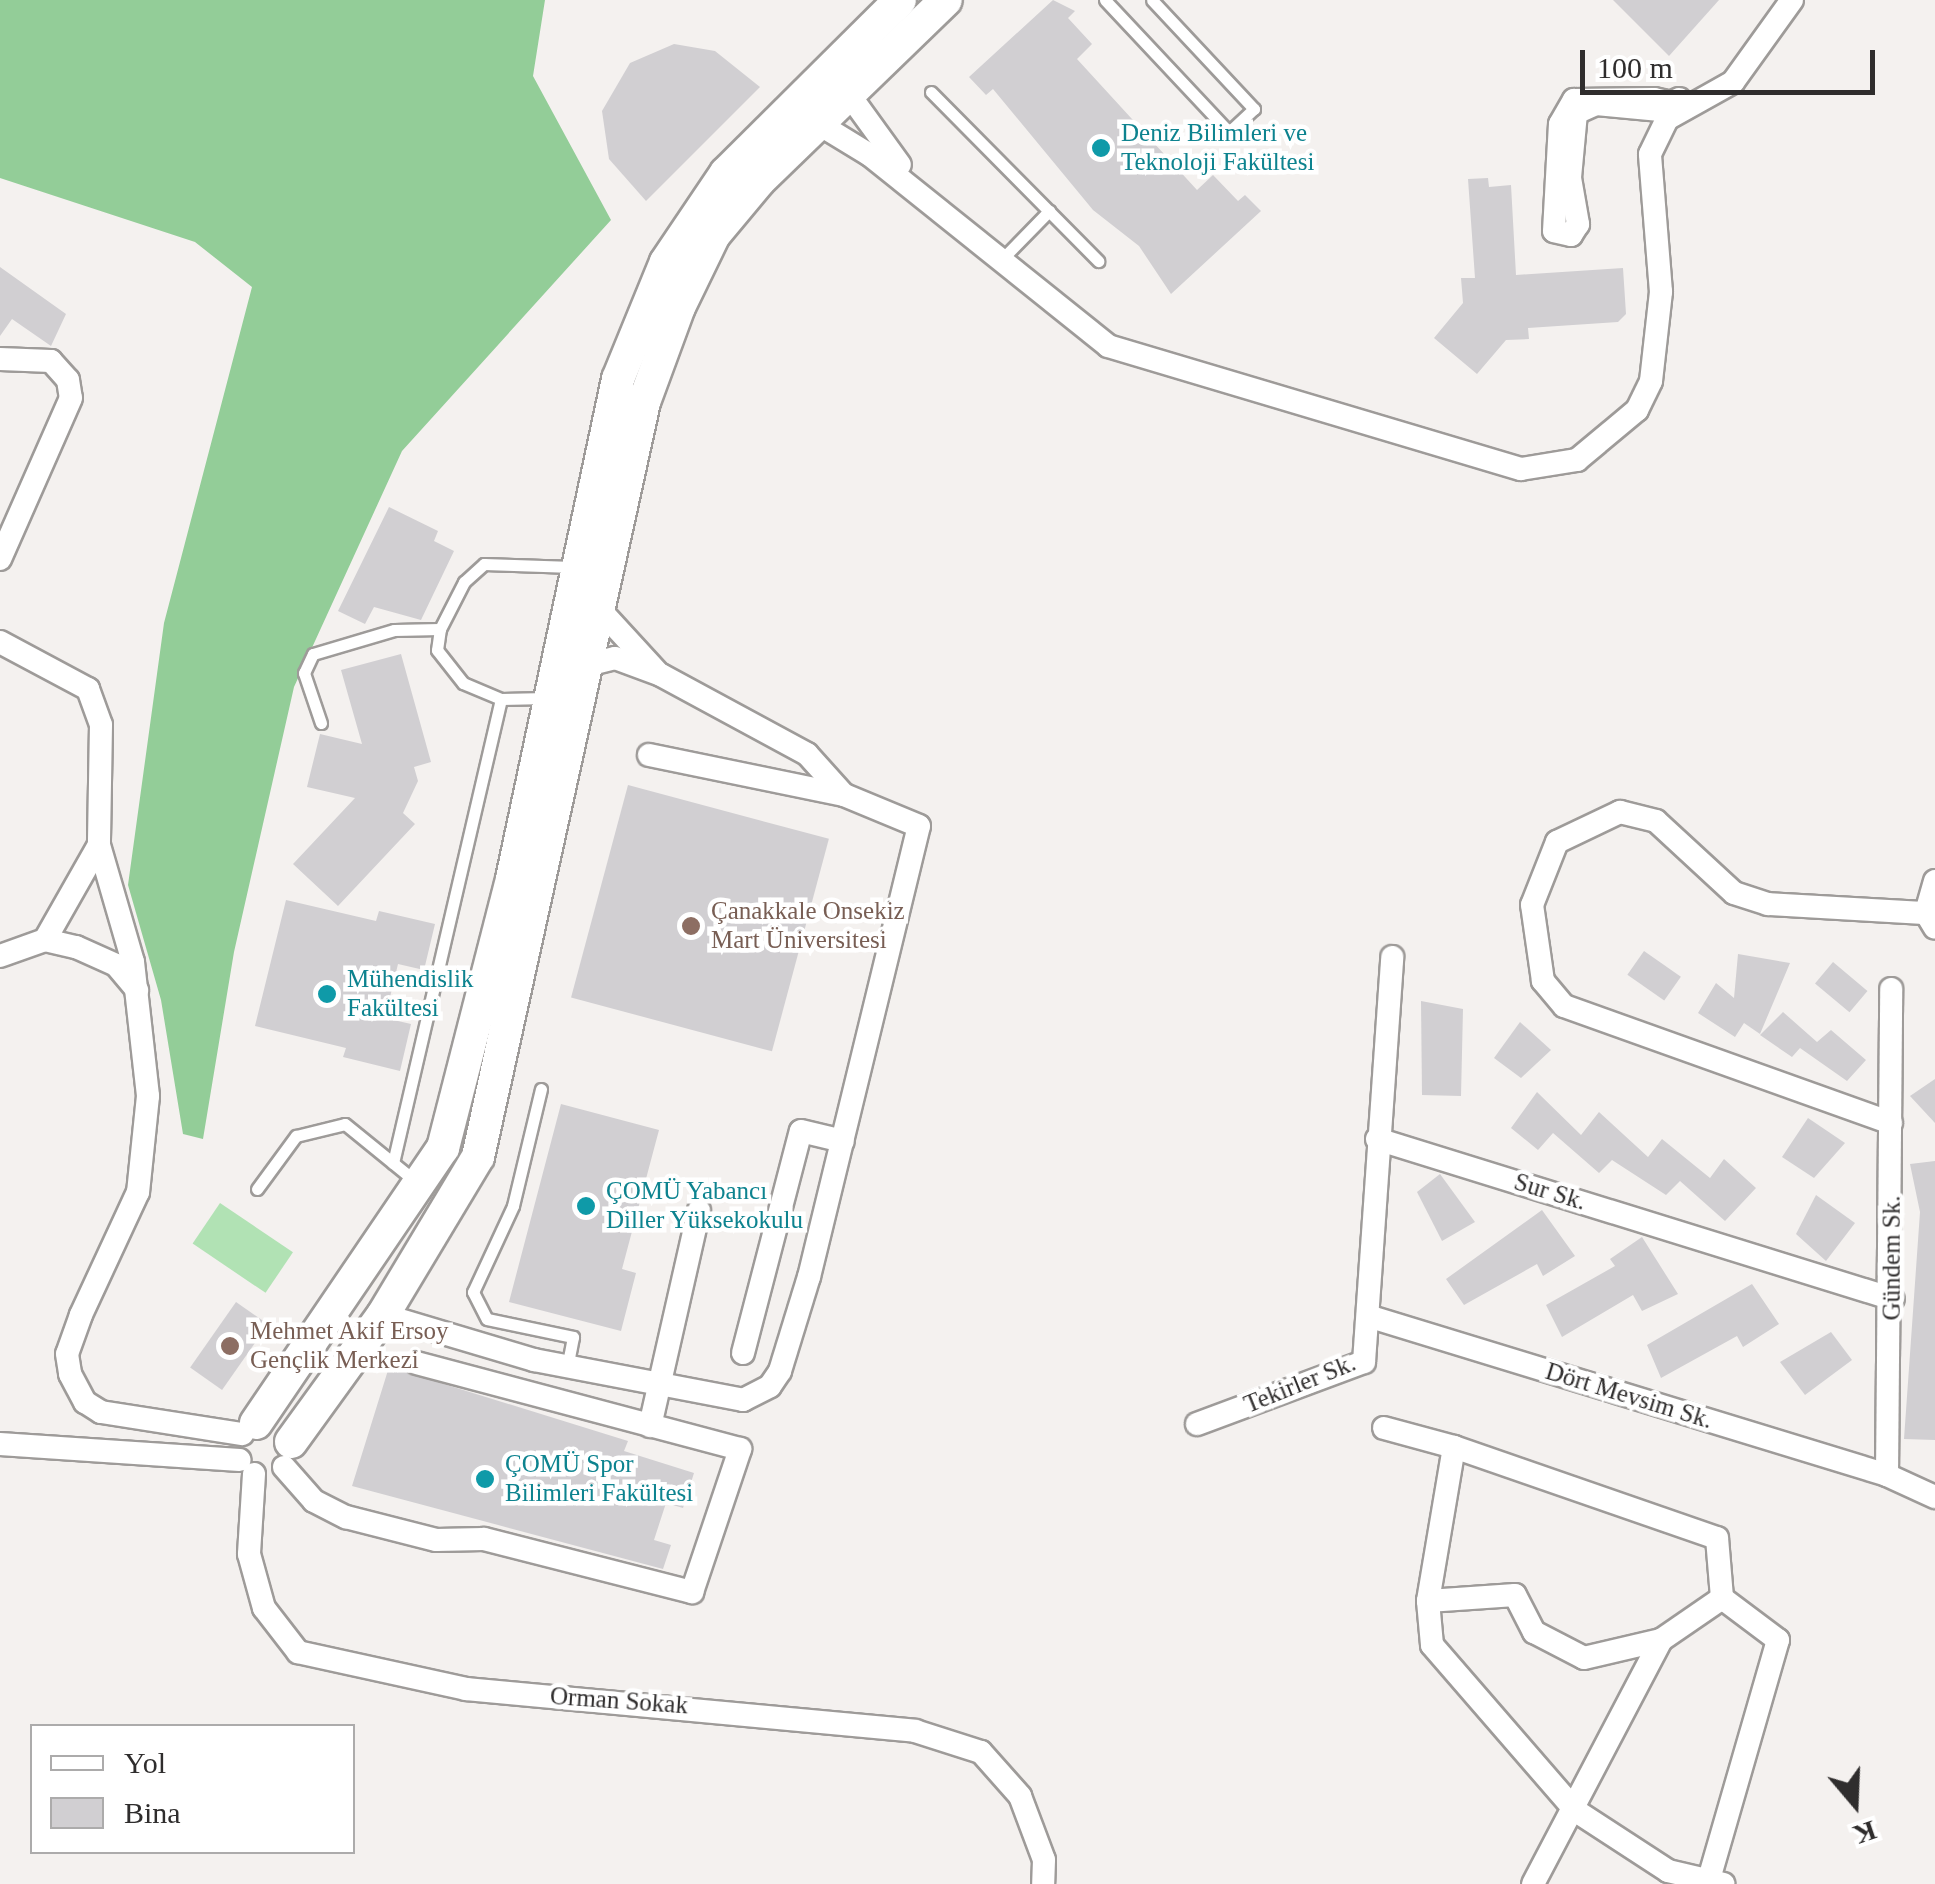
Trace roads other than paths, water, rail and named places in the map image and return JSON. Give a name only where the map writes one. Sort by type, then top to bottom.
[{"type":"street","points":[[838,81],[900,0]]},
{"type":"street","points":[[660,675],[586,606],[578,566],[618,379],[666,262],[726,173],[804,114],[838,81],[946,0]]},
{"type":"street","points":[[838,81],[875,137],[914,181],[1114,340],[1186,368],[1490,458],[1522,464],[1576,454],[1614,426],[1646,379],[1652,288],[1639,141],[1669,111],[1729,69],[1778,0]]},
{"type":"street","points":[[1669,111],[1608,94],[1574,100],[1560,124],[1554,231],[1571,236],[1578,224],[1570,178],[1576,113],[1596,104],[1669,111],[1733,82],[1792,0]]},
{"type":"street","points":[[804,114],[870,155],[1108,346],[1521,470],[1576,460],[1618,431],[1651,381],[1661,292],[1650,154],[1669,111]]},
{"type":"street","points":[[249,1429],[443,1148],[564,677],[644,402],[680,307],[714,236],[804,114]]},
{"type":"street","points":[[0,359],[51,361],[68,380],[71,398],[0,559]]},
{"type":"street","points":[[0,642],[88,690],[105,775],[99,845],[138,990],[147,1154],[138,1192],[67,1354],[70,1374],[85,1402],[101,1412],[249,1429],[273,1424],[314,1501],[346,1517],[436,1540],[484,1539],[692,1592],[740,1449],[417,1364]]},
{"type":"street","points":[[564,677],[615,658],[660,675],[807,754],[844,796]]},
{"type":"street","points":[[0,1444],[247,1467],[288,1455],[383,1315],[478,1157],[564,677]]},
{"type":"street","points":[[383,1315],[567,1367],[661,1388],[742,1400],[770,1386],[809,1277],[919,826],[844,796],[649,755]]},
{"type":"street","points":[[1890,1123],[1564,1006],[1544,981],[1532,906],[1557,842],[1620,812],[1656,821],[1734,893],[1768,904],[1931,920],[1935,881]]},
{"type":"street","points":[[45,940],[99,845]]},
{"type":"street","points":[[0,956],[45,940],[116,965],[138,990]]},
{"type":"street","points":[[1370,1317],[1377,1139],[1392,957]]},
{"type":"street","name":"Gündem Sk.","points":[[1888,1474],[1893,1299],[1891,989]]},
{"type":"street","points":[[743,1352],[800,1132],[843,1141]]},
{"type":"street","name":"Sur Sk.","points":[[1377,1139],[1893,1299]]},
{"type":"street","points":[[650,1426],[699,1211]]},
{"type":"street","name":"Tekirler Sk.","points":[[1196,1424],[1364,1362],[1370,1317]]},
{"type":"street","name":"Dört Mevsim Sk.","points":[[1370,1317],[1888,1474]]},
{"type":"street","points":[[1384,1428],[1454,1447],[1717,1538],[1722,1598],[1778,1640],[1717,1880],[1668,1871],[1576,1811],[1432,1645],[1428,1601],[1454,1447]]},
{"type":"street","name":"Orman Sokak","points":[[249,1429],[248,1554],[264,1608],[298,1652],[466,1689],[915,1730],[981,1752],[1020,1796],[1044,1860],[1043,1884]]},
{"type":"street","points":[[1888,1474],[1933,1499]]},
{"type":"street","points":[[1428,1601],[1515,1595],[1534,1632],[1584,1658],[1661,1640],[1722,1598]]},
{"type":"street","points":[[1534,1884],[1576,1811],[1661,1640]]},
{"type":"lane","points":[[1106,0],[1229,132],[1254,109],[1152,0]]},
{"type":"lane","points":[[931,92],[1098,261]]},
{"type":"lane","points":[[1006,255],[1050,211]]},
{"type":"lane","points":[[564,677],[501,698],[446,668],[437,650],[440,629],[464,582],[484,564],[578,566]]},
{"type":"lane","points":[[321,723],[304,673],[313,654],[394,630],[440,629]]},
{"type":"lane","points":[[393,1163],[501,698]]},
{"type":"lane","points":[[541,1089],[513,1206],[473,1292],[487,1319],[573,1337],[567,1367]]},
{"type":"lane","points":[[257,1189],[296,1136],[345,1124],[420,1185]]},
{"type":"place","name":"Deniz Bilimleri ve Teknoloji Fakültesi","points":[[1101,148]]},
{"type":"place","name":"Çanakkale Onsekiz Mart Üniversitesi","points":[[691,926]]},
{"type":"place","name":"Mühendislik Fakültesi","points":[[327,994]]},
{"type":"place","name":"ÇOMÜ Yabancı Diller Yüksekokulu","points":[[586,1206]]},
{"type":"place","name":"Mehmet Akif Ersoy Gençlik Merkezi","points":[[230,1346]]},
{"type":"place","name":"ÇOMÜ Spor Bilimleri Fakültesi","points":[[485,1479]]}]
